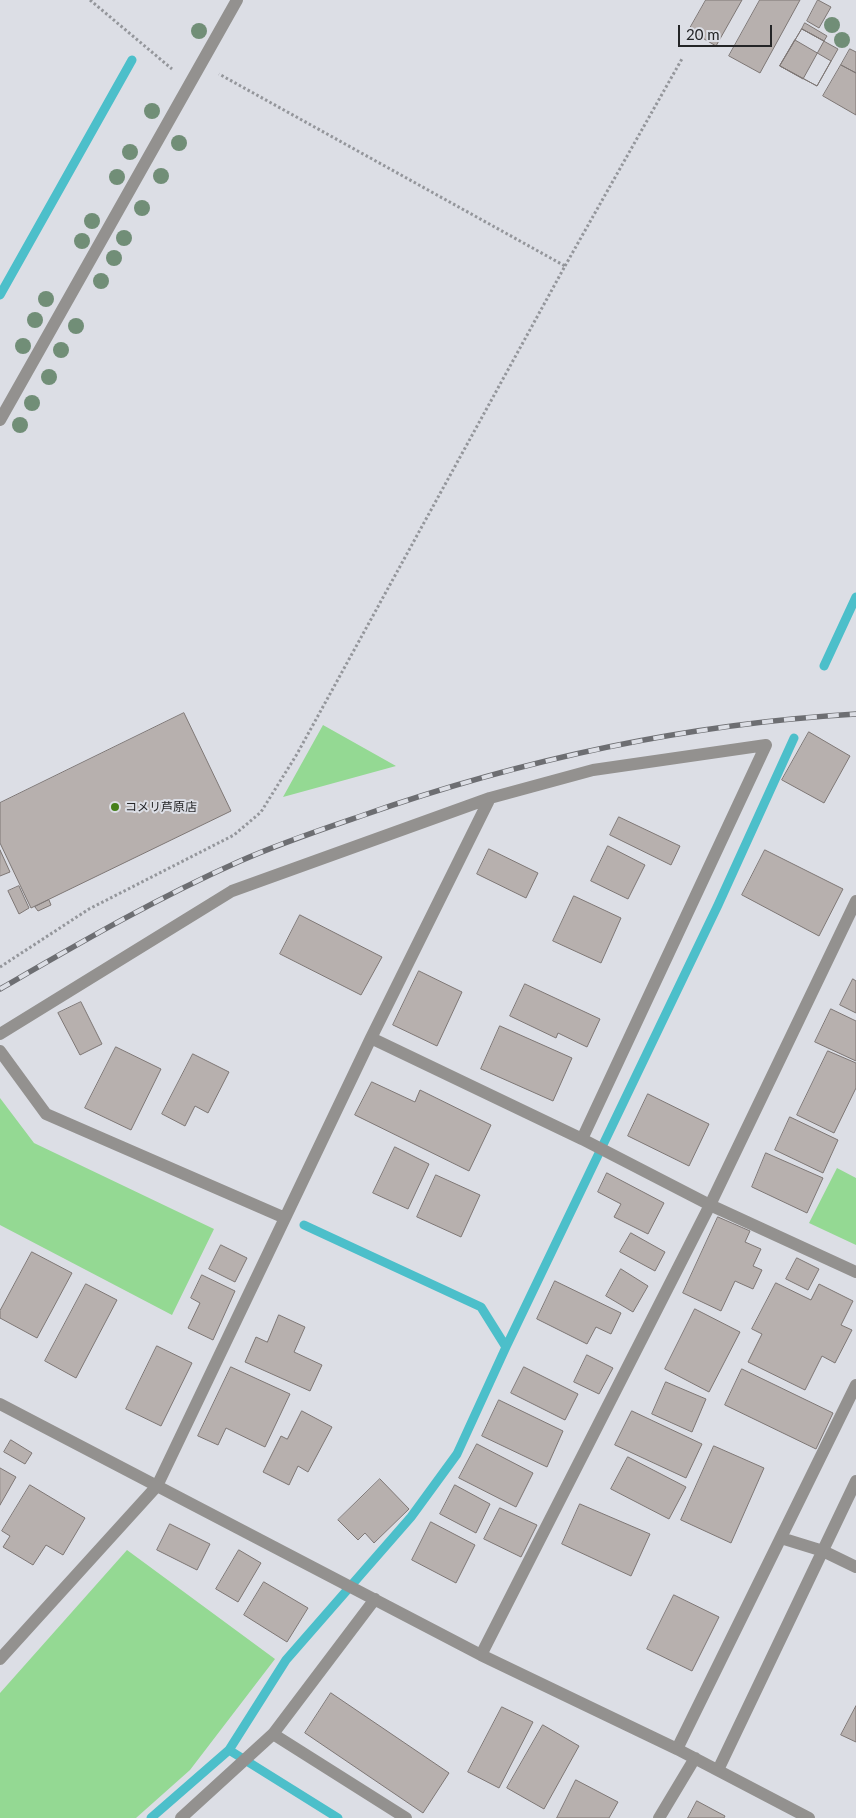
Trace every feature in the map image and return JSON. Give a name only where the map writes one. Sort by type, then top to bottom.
[{"type":"street","points":[[0,420],[237,0]]},
{"type":"street","points":[[0,1034],[232,891],[490,798],[593,770],[766,745],[586,1141]]},
{"type":"street","points":[[0,1659],[157,1486],[371,1038],[490,798]]},
{"type":"street","points":[[482,1655],[710,1205],[856,901]]},
{"type":"street","points":[[371,1038],[586,1141],[710,1205],[856,1272]]},
{"type":"street","points":[[0,1051],[46,1114],[285,1218]]},
{"type":"street","points":[[677,1748],[856,1385]]},
{"type":"street","points":[[0,1404],[482,1655],[677,1748],[809,1818]]},
{"type":"street","points":[[718,1770],[856,1480]]},
{"type":"street","points":[[781,1538],[822,1551],[856,1567]]},
{"type":"street","points":[[181,1818],[273,1734],[375,1599]]},
{"type":"street","points":[[273,1734],[406,1818]]},
{"type":"street","points":[[659,1818],[695,1758]]},
{"type":"path","points":[[90,0],[189,84]]},
{"type":"path","points":[[0,967],[89,910],[234,835],[261,812],[301,745],[565,266],[683,57]]},
{"type":"path","points":[[201,64],[565,266]]},
{"type":"green space","points":[[323,725],[396,766],[283,797]]},
{"type":"green space","points":[[0,1098],[34,1143],[214,1229],[172,1315],[0,1225]]},
{"type":"green space","points":[[837,1168],[856,1178],[856,1245],[809,1223]]},
{"type":"green space","points":[[127,1550],[275,1659],[190,1770],[136,1818],[0,1818],[0,1693]]},
{"type":"building","points":[[706,0],[742,0],[716,46],[689,30]]},
{"type":"building","points":[[760,0],[800,0],[760,73],[729,56]]},
{"type":"building","points":[[818,0],[831,7],[819,28],[807,21]]},
{"type":"building","points":[[805,23],[827,36],[824,41],[802,29]]},
{"type":"building","points":[[802,29],[838,49],[817,86],[780,66]]},
{"type":"building","points":[[802,29],[824,41],[803,79],[780,66]]},
{"type":"building","points":[[795,40],[831,61],[817,86],[780,66]]},
{"type":"building","points":[[850,49],[856,52],[856,73],[841,65]]},
{"type":"building","points":[[841,65],[856,73],[856,115],[823,96]]},
{"type":"building","name":"コメリ芦原店","points":[[184,713],[231,811],[31,908],[0,843],[0,803]]},
{"type":"building","points":[[809,732],[850,756],[824,803],[782,780]]},
{"type":"building","points":[[619,817],[680,846],[671,865],[610,835]]},
{"type":"building","points":[[608,846],[645,865],[628,899],[591,881]]},
{"type":"building","points":[[489,849],[538,873],[526,898],[477,874]]},
{"type":"building","points":[[0,850],[10,872],[0,876]]},
{"type":"building","points":[[765,850],[843,889],[819,936],[742,895]]},
{"type":"building","points":[[19,886],[29,908],[19,914],[8,891]]},
{"type":"building","points":[[574,896],[621,918],[601,963],[553,941]]},
{"type":"building","points":[[49,900],[51,905],[38,911],[35,907]]},
{"type":"building","points":[[300,915],[382,957],[361,995],[280,954]]},
{"type":"building","points":[[419,971],[462,992],[437,1046],[393,1025]]},
{"type":"building","points":[[853,979],[856,981],[856,1013],[840,1005]]},
{"type":"building","points":[[525,984],[600,1019],[587,1047],[558,1033],[556,1038],[510,1016]]},
{"type":"building","points":[[81,1002],[102,1044],[80,1055],[58,1013]]},
{"type":"building","points":[[831,1009],[856,1021],[856,1061],[815,1042]]},
{"type":"building","points":[[500,1026],[572,1058],[553,1101],[481,1069]]},
{"type":"building","points":[[116,1047],[161,1069],[131,1130],[85,1108]]},
{"type":"building","points":[[828,1051],[856,1063],[856,1088],[834,1133],[797,1115]]},
{"type":"building","points":[[193,1054],[229,1072],[208,1113],[195,1106],[185,1126],[162,1114]]},
{"type":"building","points":[[372,1082],[415,1102],[420,1090],[491,1125],[469,1171],[355,1115]]},
{"type":"building","points":[[648,1094],[709,1124],[689,1166],[628,1136]]},
{"type":"building","points":[[790,1117],[838,1140],[823,1173],[775,1150]]},
{"type":"building","points":[[395,1147],[429,1164],[408,1209],[373,1193]]},
{"type":"building","points":[[766,1153],[823,1178],[807,1213],[752,1187]]},
{"type":"building","points":[[607,1173],[664,1203],[648,1234],[614,1217],[621,1204],[598,1192]]},
{"type":"building","points":[[436,1175],[480,1195],[461,1237],[417,1217]]},
{"type":"building","points":[[718,1217],[750,1231],[745,1242],[761,1249],[753,1266],[762,1270],[753,1289],[735,1281],[721,1311],[683,1293]]},
{"type":"building","points":[[631,1233],[665,1252],[655,1271],[620,1252]]},
{"type":"building","points":[[221,1245],[247,1258],[235,1282],[209,1269]]},
{"type":"building","points":[[32,1252],[72,1273],[37,1338],[0,1318],[0,1311]]},
{"type":"building","points":[[797,1258],[819,1269],[808,1290],[786,1279]]},
{"type":"building","points":[[621,1269],[648,1286],[633,1312],[606,1296]]},
{"type":"building","points":[[202,1275],[235,1291],[213,1340],[188,1328],[200,1303],[191,1298]]},
{"type":"building","points":[[555,1281],[621,1313],[611,1334],[596,1327],[587,1344],[537,1319]]},
{"type":"building","points":[[776,1283],[811,1300],[819,1284],[853,1301],[841,1325],[852,1330],[835,1363],[822,1356],[805,1390],[748,1362],[762,1334],[752,1329]]},
{"type":"building","points":[[86,1284],[117,1300],[76,1378],[45,1361]]},
{"type":"building","points":[[695,1309],[740,1332],[709,1392],[665,1369]]},
{"type":"building","points":[[279,1315],[305,1327],[294,1352],[322,1365],[310,1391],[245,1362],[256,1337],[267,1342]]},
{"type":"building","points":[[157,1346],[192,1363],[161,1426],[126,1409]]},
{"type":"building","points":[[587,1355],[613,1368],[599,1394],[574,1382]]},
{"type":"building","points":[[231,1367],[290,1394],[265,1447],[226,1428],[218,1445],[198,1436]]},
{"type":"building","points":[[524,1367],[578,1394],[565,1420],[511,1393]]},
{"type":"building","points":[[742,1369],[833,1413],[816,1449],[725,1405]]},
{"type":"building","points":[[666,1382],[706,1399],[692,1432],[652,1414]]},
{"type":"building","points":[[499,1400],[563,1431],[547,1467],[482,1436]]},
{"type":"building","points":[[302,1411],[332,1427],[308,1472],[298,1466],[289,1485],[263,1472],[281,1436],[287,1439]]},
{"type":"building","points":[[632,1411],[702,1444],[686,1478],[615,1445]]},
{"type":"building","points":[[11,1440],[32,1453],[25,1464],[4,1452]]},
{"type":"building","points":[[477,1444],[533,1473],[516,1507],[459,1478]]},
{"type":"building","points":[[714,1446],[764,1468],[731,1543],[681,1520]]},
{"type":"building","points":[[628,1457],[686,1487],[669,1519],[611,1489]]},
{"type":"building","points":[[0,1468],[16,1477],[0,1505]]},
{"type":"building","points":[[380,1479],[409,1509],[374,1543],[365,1533],[358,1540],[338,1520]]},
{"type":"building","points":[[30,1485],[85,1518],[63,1555],[46,1545],[33,1565],[3,1547],[10,1536],[2,1531]]},
{"type":"building","points":[[455,1485],[490,1504],[476,1533],[440,1514]]},
{"type":"building","points":[[580,1504],[650,1534],[631,1576],[562,1544]]},
{"type":"building","points":[[500,1508],[537,1525],[521,1557],[484,1539]]},
{"type":"building","points":[[431,1522],[475,1545],[456,1583],[412,1560]]},
{"type":"building","points":[[170,1524],[210,1544],[197,1570],[157,1550]]},
{"type":"building","points":[[239,1550],[261,1563],[238,1602],[216,1589]]},
{"type":"building","points":[[264,1582],[308,1608],[287,1642],[244,1615]]},
{"type":"building","points":[[674,1595],[719,1617],[692,1671],[647,1649]]},
{"type":"building","points":[[331,1693],[449,1773],[423,1813],[305,1733]]},
{"type":"building","points":[[856,1706],[856,1742],[841,1735]]},
{"type":"building","points":[[502,1707],[533,1722],[499,1788],[468,1772]]},
{"type":"building","points":[[543,1725],[579,1746],[544,1809],[507,1788]]},
{"type":"building","points":[[576,1780],[618,1802],[609,1818],[557,1818]]},
{"type":"building","points":[[697,1801],[725,1816],[724,1818],[688,1818]]},
{"type":"waterway","points":[[0,295],[132,60]]},
{"type":"waterway","points":[[824,666],[856,597]]},
{"type":"waterway","points":[[229,1750],[286,1660],[411,1517],[457,1454],[506,1347],[718,905],[794,738]]},
{"type":"waterway","points":[[304,1225],[481,1307],[506,1347]]},
{"type":"waterway","points":[[151,1818],[229,1750],[338,1818]]},
{"type":"railway","points":[[0,989],[88,939],[207,876],[268,849],[421,796],[543,762],[667,736],[730,726],[856,714]]},
{"type":"place","name":"コメリ芦原店","points":[[115,807]]}]
